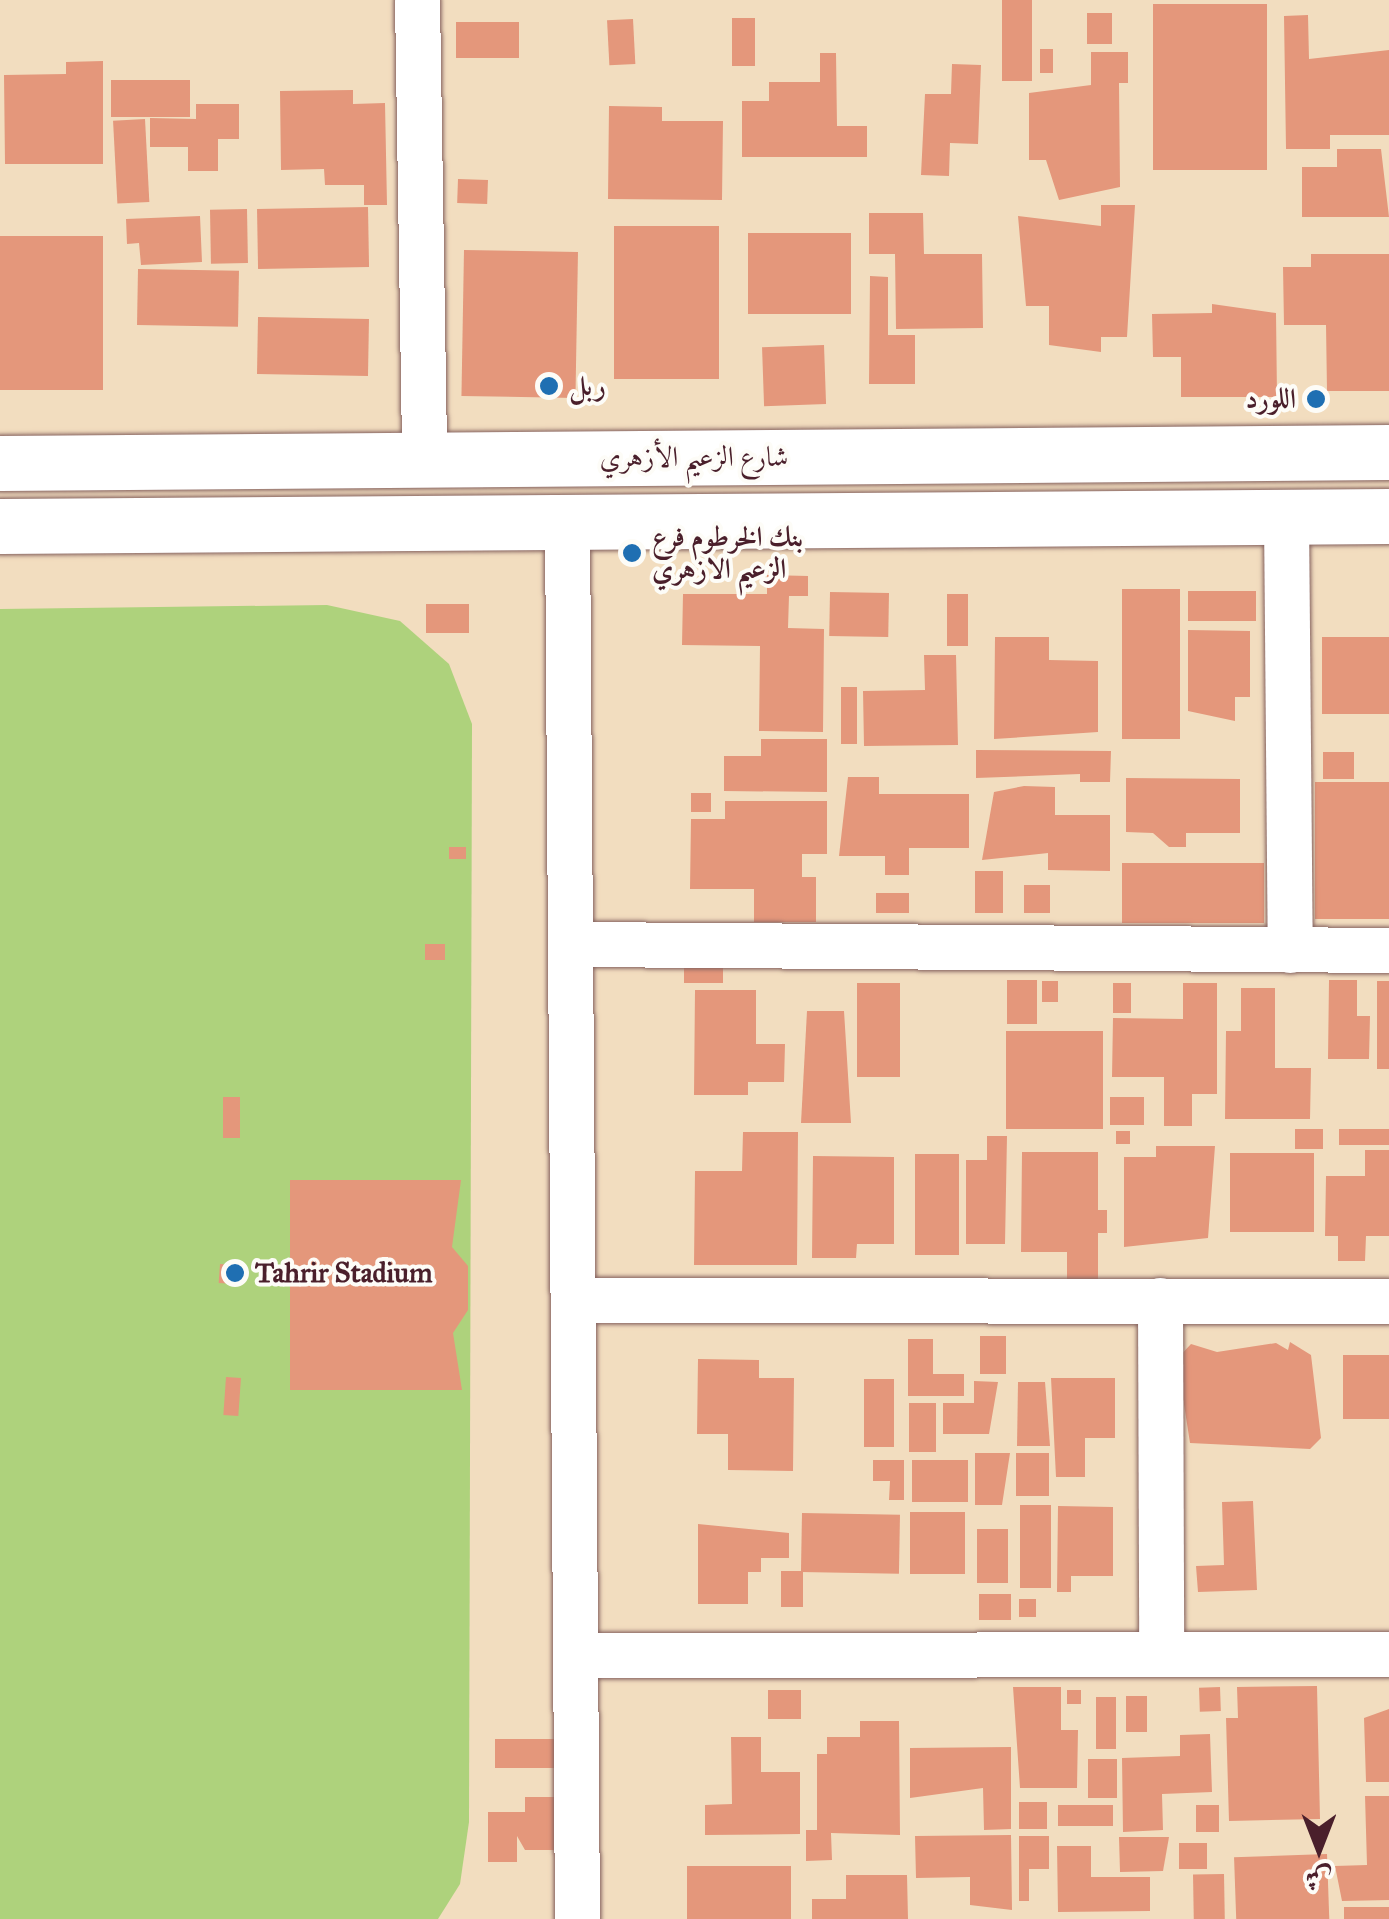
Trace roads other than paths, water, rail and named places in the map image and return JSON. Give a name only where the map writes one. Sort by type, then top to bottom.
[{"type":"main road","name":"شارع الزعيم الأزهري","points":[[0,463],[1389,452]]},
{"type":"main road","points":[[0,526],[1389,516]]},
{"type":"street","points":[[417,0],[424,459]]},
{"type":"street","points":[[1286,516],[1290,950]]},
{"type":"street","points":[[567,522],[576,944],[577,1919]]},
{"type":"street","points":[[576,944],[1389,950]]},
{"type":"street","points":[[576,1300],[1389,1301]]},
{"type":"street","points":[[1160,1300],[1161,1653]]},
{"type":"street","points":[[576,1655],[1389,1654]]},
{"type":"place","name":"ربل","points":[[549,386]]},
{"type":"place","name":"اللورد","points":[[1316,399]]},
{"type":"place","name":"بنك الخرطوم فرع الزعيم الازهري","points":[[632,553]]},
{"type":"place","name":"Tahrir Stadium","points":[[235,1273]]}]
